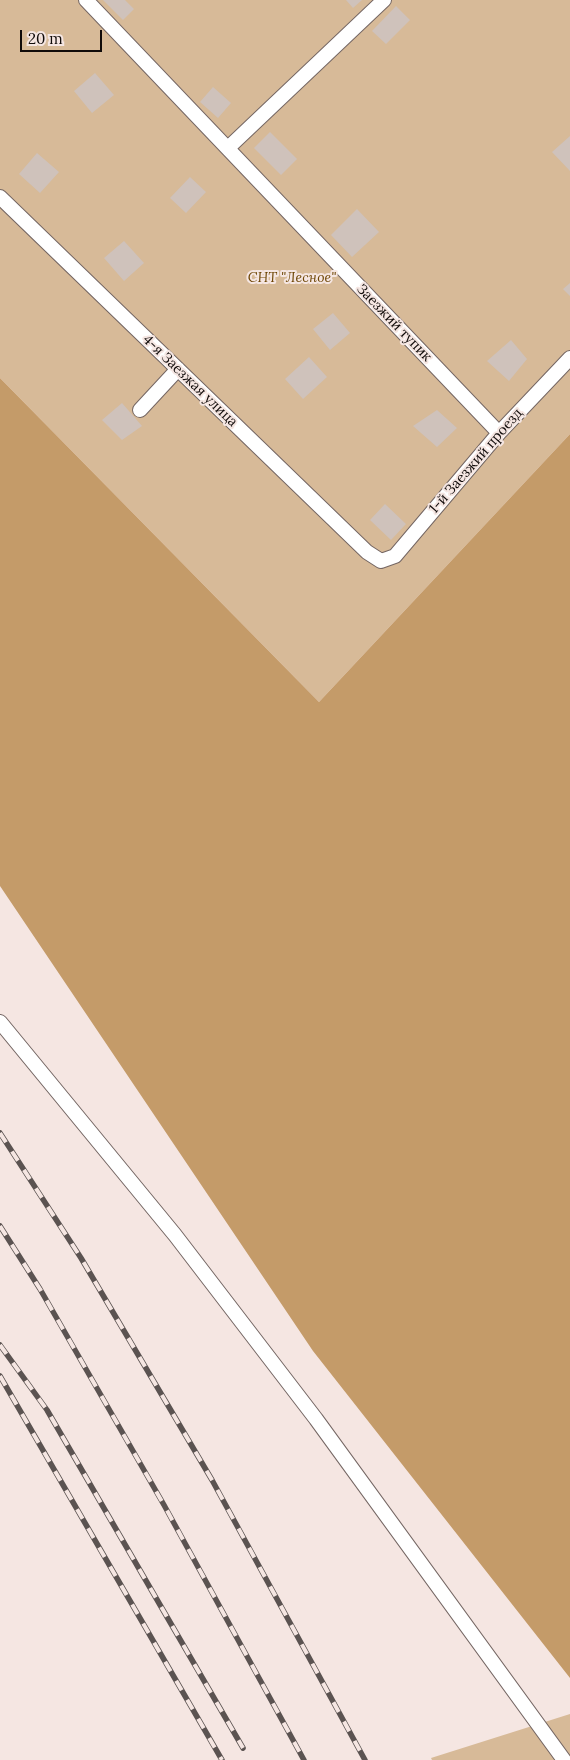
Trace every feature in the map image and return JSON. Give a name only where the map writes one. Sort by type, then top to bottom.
[{"type":"lane","name":"Заезжий тупик","points":[[86,0],[499,433]]},
{"type":"lane","points":[[228,148],[384,0]]},
{"type":"lane","name":"4-я Заезжая улица","points":[[0,197],[367,552],[381,561]]},
{"type":"lane","name":"1-й Заезжий проезд","points":[[381,561],[395,556],[499,433],[570,358]]},
{"type":"lane","points":[[140,410],[178,369]]},
{"type":"lane","points":[[0,1022],[175,1235],[281,1373],[564,1760]]},
{"type":"green space","name":"СНТ \"Лесное\"","points":[[0,0],[570,0],[570,434],[319,702],[0,378]]},
{"type":"green space","points":[[570,1714],[570,1760],[432,1760],[431,1758]]},
{"type":"shaded area","points":[[0,378],[319,702],[570,434],[570,1678],[313,1351],[0,886]]},
{"type":"building","points":[[103,0],[125,0],[134,9],[123,20]]},
{"type":"building","points":[[346,0],[362,0],[353,8]]},
{"type":"building","points":[[396,6],[410,20],[386,44],[372,31]]},
{"type":"building","points":[[95,73],[114,95],[92,113],[74,91]]},
{"type":"building","points":[[213,87],[231,103],[218,118],[200,102]]},
{"type":"building","points":[[270,132],[297,159],[281,175],[254,148]]},
{"type":"building","points":[[570,136],[570,171],[552,152]]},
{"type":"building","points":[[37,153],[59,172],[40,193],[19,174]]},
{"type":"building","points":[[190,177],[206,192],[186,213],[170,198]]},
{"type":"building","points":[[357,209],[379,232],[352,257],[331,235]]},
{"type":"building","points":[[124,241],[144,263],[124,281],[104,258]]},
{"type":"building","points":[[570,283],[570,296],[563,289]]},
{"type":"building","points":[[333,313],[350,333],[330,350],[313,329]]},
{"type":"building","points":[[511,340],[527,359],[509,381],[487,361]]},
{"type":"building","points":[[309,357],[327,377],[303,399],[285,379]]},
{"type":"building","points":[[122,403],[142,426],[122,440],[102,420]]},
{"type":"building","points":[[437,410],[457,428],[437,447],[413,426]]},
{"type":"building","points":[[385,504],[406,524],[391,540],[370,520]]},
{"type":"railway","points":[[0,1133],[81,1258],[212,1480],[365,1760]]},
{"type":"railway","points":[[0,1226],[40,1289],[164,1505],[304,1760]]},
{"type":"railway","points":[[0,1345],[47,1410],[243,1748]]},
{"type":"railway","points":[[0,1376],[222,1760]]}]
